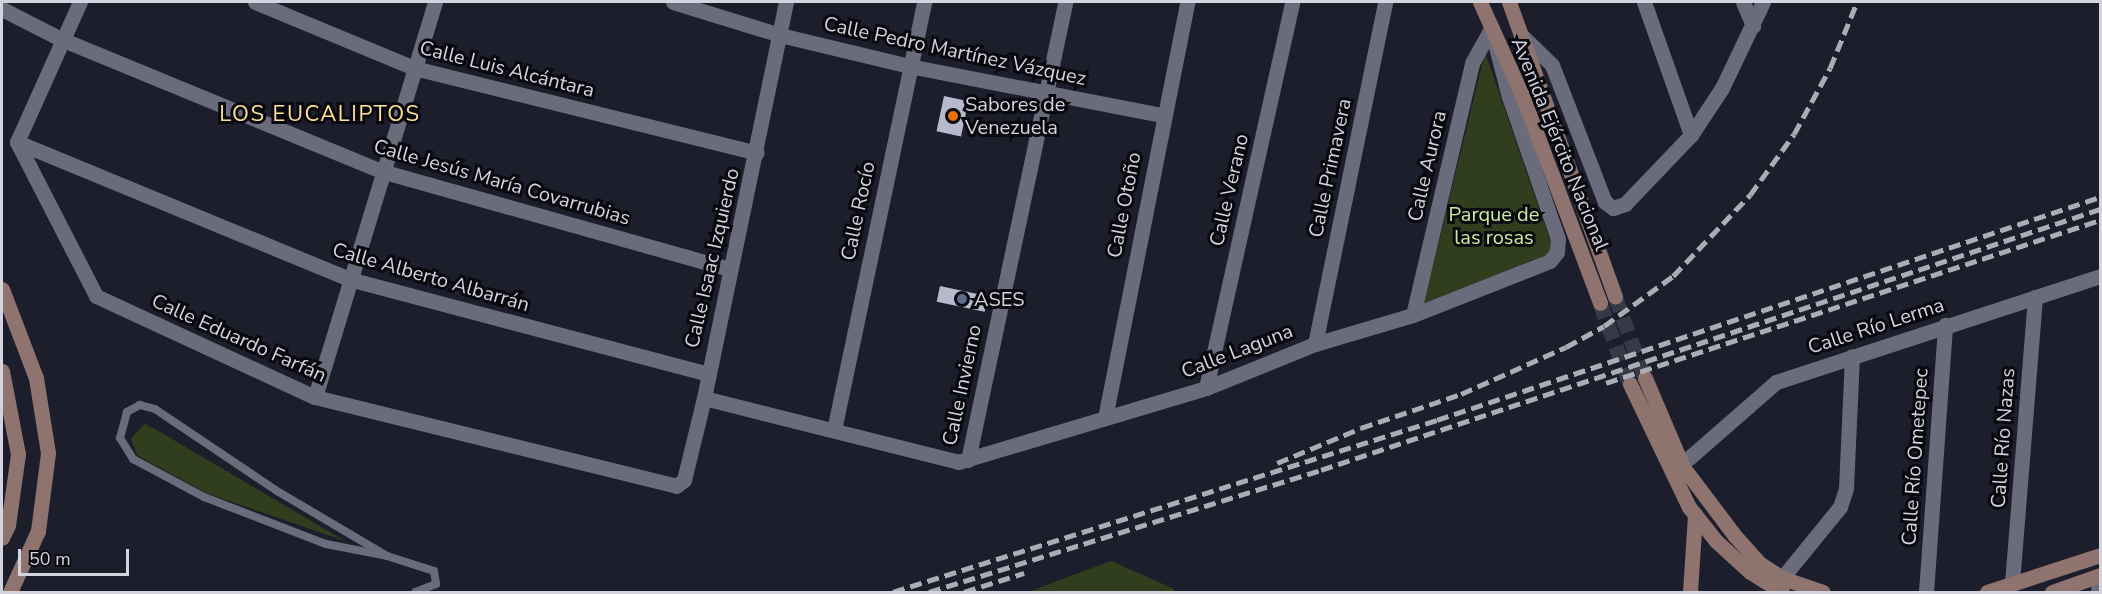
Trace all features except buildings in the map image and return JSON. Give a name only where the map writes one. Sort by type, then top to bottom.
[{"type":"main road","name":"Avenida Ejército Nacional","points":[[1480,2],[1522,95],[1600,303]]},
{"type":"main road","name":"Avenida Ejército Nacional","points":[[1509,2],[1615,296]]},
{"type":"main road","points":[[2,289],[36,378],[48,453],[38,531],[10,592]]},
{"type":"main road","points":[[2,371],[7,424],[18,454],[8,525],[2,538]]},
{"type":"main road","points":[[1645,378],[1683,467],[1708,503],[1759,563],[1782,585]]},
{"type":"main road","points":[[1630,384],[1666,466],[1695,514],[1716,541],[1750,573],[1782,585],[1823,592]]},
{"type":"main road","points":[[1690,592],[1695,514]]},
{"type":"main road","points":[[1987,592],[2100,555]]},
{"type":"main road","points":[[2052,592],[2100,575]]},
{"type":"street","points":[[17,142],[61,39],[80,2]]},
{"type":"street","name":"Calle Luis Alcántara","points":[[255,2],[414,69],[758,153]]},
{"type":"street","points":[[315,397],[381,171],[435,2]]},
{"type":"street","name":"Calle Pedro Martínez Vázquez","points":[[673,2],[780,35],[909,66],[1046,90],[1162,115]]},
{"type":"street","name":"Calle Isaac Izquierdo","points":[[676,486],[684,480],[704,398],[730,269],[758,153],[786,2]]},
{"type":"street","name":"Calle Rocío","points":[[834,430],[924,2]]},
{"type":"street","name":"Calle Invierno","points":[[968,460],[1065,2]]},
{"type":"street","name":"Calle Otoño","points":[[1105,418],[1162,115],[1187,2]]},
{"type":"street","name":"Calle Verano","points":[[1206,388],[1293,2]]},
{"type":"street","name":"Calle Primavera","points":[[1315,344],[1385,2]]},
{"type":"street","points":[[1644,2],[1691,135]]},
{"type":"street","points":[[1743,2],[1753,26]]},
{"type":"street","points":[[1521,35],[1552,65],[1605,202],[1613,208],[1625,204],[1691,135],[1722,88],[1763,2]]},
{"type":"street","name":"Calle Jesús María Covarrubias","points":[[2,9],[61,39],[381,171],[730,269]]},
{"type":"street","name":"Calle Laguna","points":[[704,398],[958,462],[1206,388],[1315,344],[1413,315],[1550,261],[1557,252],[1558,238],[1509,98],[1492,32]]},
{"type":"street","name":"Calle Aurora","points":[[1413,315],[1472,63],[1492,32]]},
{"type":"street","name":"Calle Alberto Albarrán","points":[[17,142],[349,279],[709,374]]},
{"type":"street","name":"Calle Eduardo Farfán","points":[[17,142],[96,296],[315,397],[676,486]]},
{"type":"street","name":"Calle Río Lerma","points":[[1689,459],[1776,382],[2100,276]]},
{"type":"street","name":"Calle Río Nazas","points":[[2012,583],[2035,297]]},
{"type":"street","name":"Calle Río Ometepec","points":[[1926,592],[1945,325]]},
{"type":"street","points":[[1782,585],[1840,507],[1845,488],[1852,356]]},
{"type":"street","points":[[2098,592],[2100,575]]},
{"type":"lane","points":[[387,556],[277,491],[155,409],[140,405],[127,412],[120,438],[133,459],[226,506],[326,544],[387,556],[434,571],[436,584],[415,592]]},
{"type":"green space","name":"Parque de las rosas","points":[[1485,52],[1554,252],[1424,303]]},
{"type":"green space","points":[[145,424],[345,541],[206,493],[137,455],[131,438]]},
{"type":"green space","points":[[1111,561],[1174,589],[1173,592],[1028,592]]},
{"type":"tunnel","points":[[1615,296],[1645,378]]},
{"type":"tunnel","points":[[1600,303],[1630,384]]},
{"type":"railway","points":[[1277,463],[1361,428],[1461,394],[1566,347],[1604,326],[1673,276],[1750,195],[1794,134],[1830,68],[1857,2]]},
{"type":"railway","points":[[893,592],[1437,420],[2100,197]]},
{"type":"railway","points":[[929,592],[1321,470],[2100,209]]},
{"type":"railway","points":[[1606,383],[2100,220]]},
{"type":"railway","points":[[964,592],[1024,573]]},
{"type":"place","name":"Sabores de Venezuela","points":[[953,116]]},
{"type":"place","name":"ASES","points":[[962,299]]},
{"type":"district","name":"LOS EUCALIPTOS","points":[[320,115]]}]
